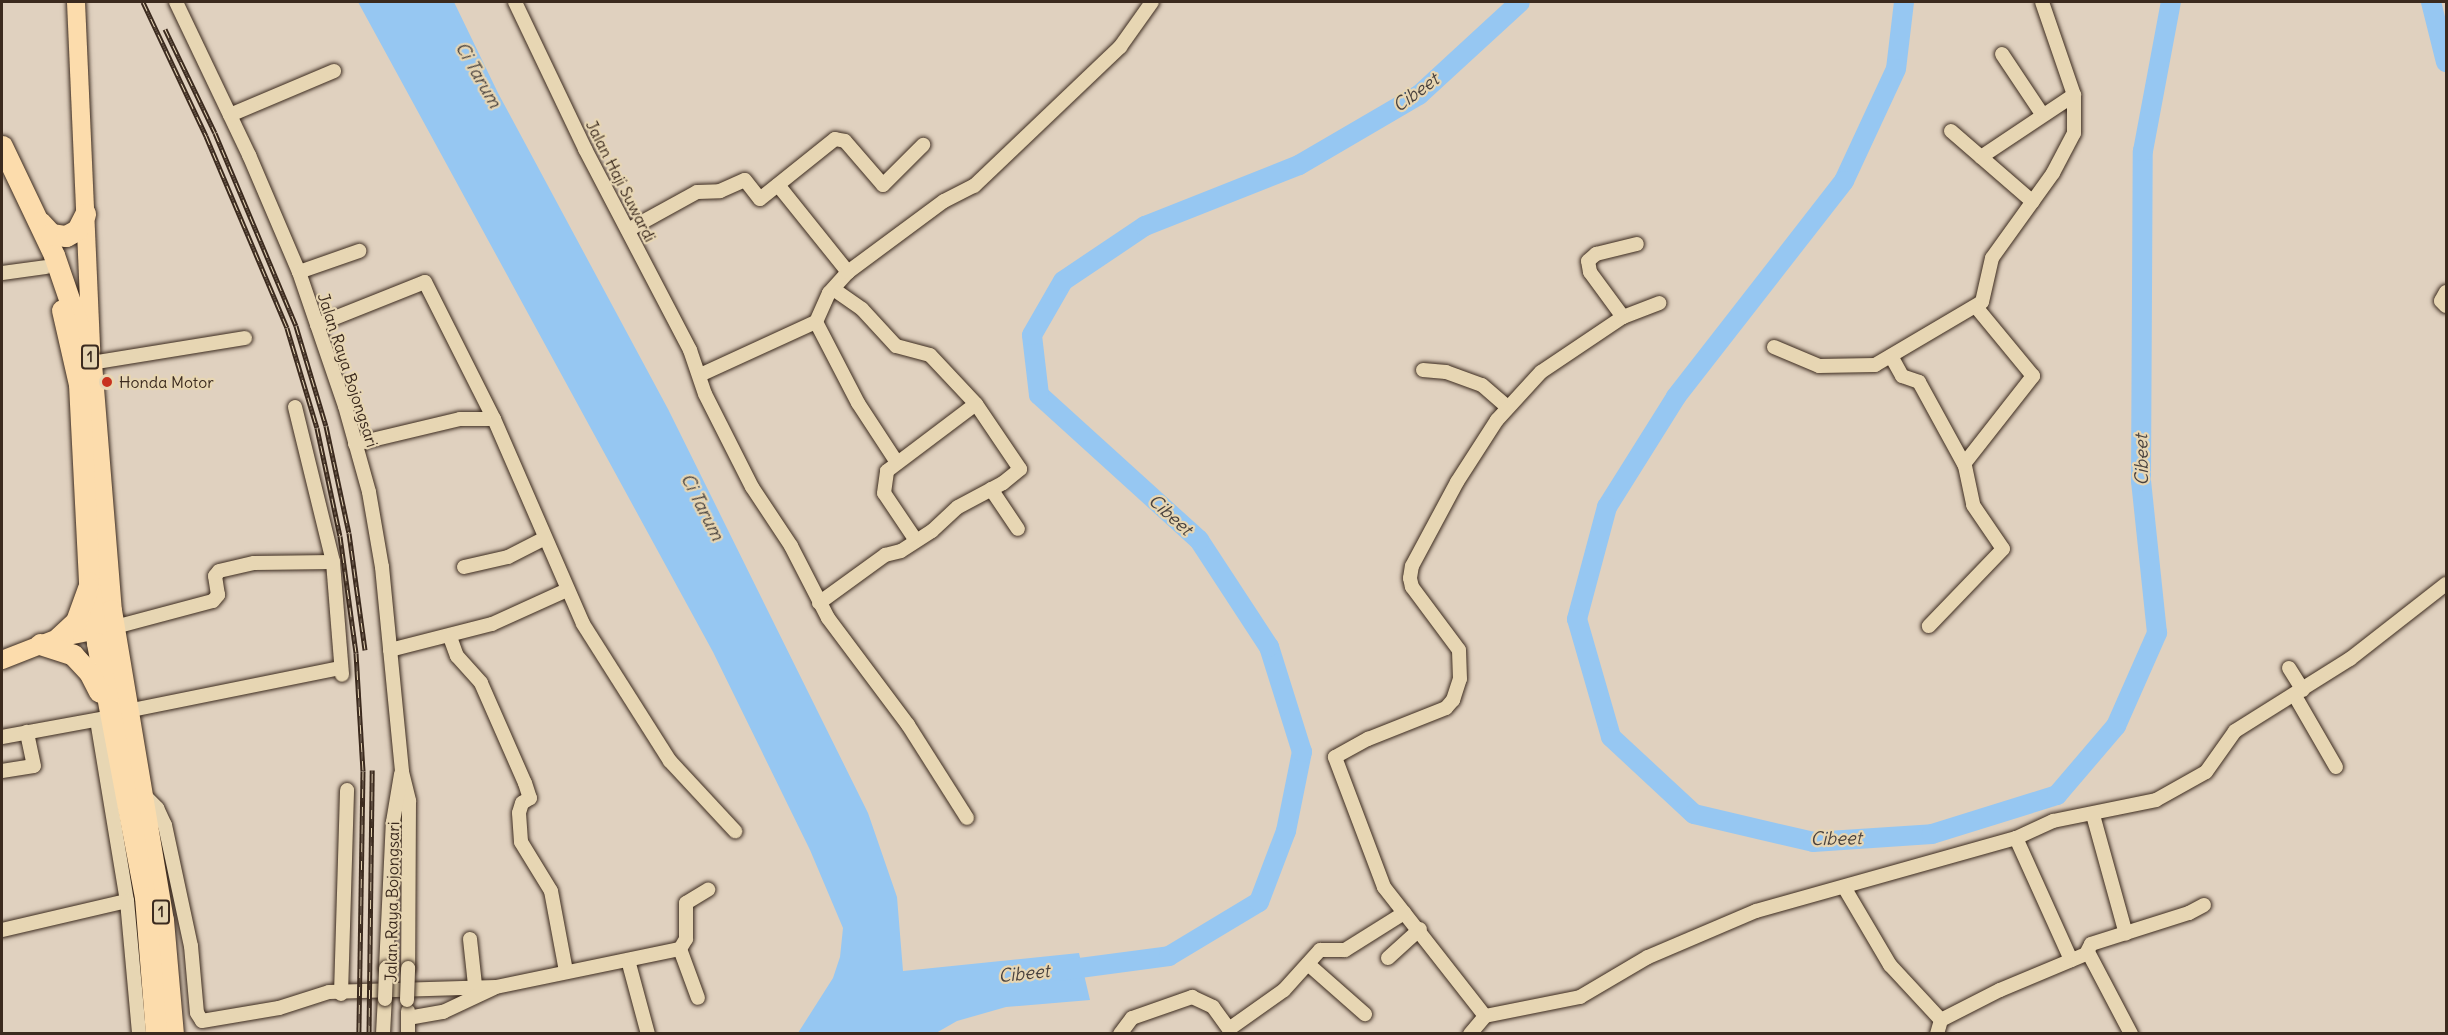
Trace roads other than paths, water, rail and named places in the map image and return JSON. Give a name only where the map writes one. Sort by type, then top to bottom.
[{"type":"highway","name":"1","points":[[2,146],[39,221],[70,295],[91,363],[105,552],[106,635],[112,716],[145,897],[156,1034]]},
{"type":"highway","name":"1","points":[[2,178],[46,267],[65,321],[79,384],[89,582],[106,635]]},
{"type":"highway","points":[[39,221],[51,234],[66,236],[77,230],[85,214]]},
{"type":"highway","points":[[89,582],[76,621],[49,641],[82,663],[95,682],[112,716]]},
{"type":"highway","name":"1","points":[[112,716],[140,791],[163,920],[173,1034]]},
{"type":"main road","points":[[76,2],[91,363]]},
{"type":"main road","points":[[2,660],[49,641],[106,635]]},
{"type":"street","name":"Jalan Raya Bojongsari","points":[[176,2],[230,115],[298,272],[355,444],[378,535],[402,772],[411,829],[408,1034]]},
{"type":"street","name":"Jalan Haji Suwardi","points":[[515,2],[700,375],[705,394],[752,487],[786,537],[819,603],[908,725],[967,818]]},
{"type":"street","points":[[700,375],[816,322],[833,289],[848,273],[944,201],[974,186],[1120,47],[1152,2]]},
{"type":"street","points":[[1774,347],[1819,366],[1863,367],[1891,356],[1977,308],[1988,292],[1992,258],[2033,202],[2071,140],[2074,95],[2042,2]]},
{"type":"street","points":[[2002,54],[2042,114]]},
{"type":"street","points":[[230,115],[334,71]]},
{"type":"street","points":[[1981,157],[2042,114],[2074,95]]},
{"type":"street","points":[[1951,131],[2033,202]]},
{"type":"street","points":[[628,230],[697,192],[720,191],[745,180],[760,199],[835,139],[844,141],[883,184],[923,145]]},
{"type":"street","points":[[778,185],[848,273]]},
{"type":"street","points":[[1623,317],[1590,272],[1588,261],[1596,254],[1636,244]]},
{"type":"street","points":[[298,272],[359,251]]},
{"type":"street","points":[[2,273],[46,267]]},
{"type":"street","points":[[317,325],[425,282],[511,450],[543,539],[589,634],[654,738],[735,831]]},
{"type":"street","points":[[819,603],[885,555],[902,551],[915,539],[932,531],[958,507],[991,489],[1020,468],[976,404],[926,352],[896,346],[862,309],[833,289]]},
{"type":"street","points":[[2446,291],[2441,301],[2446,306]]},
{"type":"street","points":[[1485,1016],[1420,929],[1383,887],[1335,757],[1368,739],[1446,708],[1453,700],[1460,679],[1459,650],[1412,587],[1410,578],[1412,566],[1457,482],[1507,408],[1541,372],[1623,317],[1659,303]]},
{"type":"street","points":[[1964,464],[2033,376],[1977,308]]},
{"type":"street","points":[[816,322],[858,403],[896,461]]},
{"type":"street","points":[[91,363],[245,338]]},
{"type":"street","points":[[1891,356],[1902,376],[1919,382],[1964,464],[1973,505],[2003,549],[1929,626]]},
{"type":"street","points":[[1423,370],[1456,375],[1482,386],[1507,408]]},
{"type":"street","points":[[915,539],[884,494],[887,471],[896,461],[976,404]]},
{"type":"street","points":[[2,737],[342,671],[333,562],[295,407]]},
{"type":"street","points":[[355,444],[460,419],[494,419]]},
{"type":"street","points":[[991,489],[1018,529]]},
{"type":"street","points":[[464,567],[508,557],[543,539]]},
{"type":"street","points":[[106,635],[213,600],[218,595],[215,576],[219,571],[254,563],[333,562]]},
{"type":"street","points":[[1470,1034],[1485,1016],[1580,997],[1648,957],[1726,923],[2016,838],[2053,821],[2093,815],[2156,800],[2206,772],[2230,735],[2299,693],[2446,584]]},
{"type":"street","points":[[390,650],[450,637],[533,608],[567,590]]},
{"type":"street","points":[[450,637],[457,656],[481,682],[525,783],[530,798],[520,808],[519,833],[526,854],[551,891],[557,907],[566,971]]},
{"type":"street","points":[[2289,668],[2336,767]]},
{"type":"street","points":[[112,716],[139,1034]]},
{"type":"street","points":[[2,771],[34,766],[27,732]]},
{"type":"street","name":"Jalan Raya Bojongsari","points":[[383,1034],[393,822],[402,772]]},
{"type":"street","points":[[341,994],[347,790]]},
{"type":"street","points":[[140,791],[157,808],[165,825],[201,1027],[279,1008],[328,992],[341,994],[452,990],[475,985],[496,987]]},
{"type":"street","points":[[2093,815],[2126,934]]},
{"type":"street","points":[[2016,838],[2071,960]]},
{"type":"street","points":[[1844,888],[1890,965],[1939,1027],[2088,952],[2091,944],[2189,913],[2204,905]]},
{"type":"street","points":[[408,1018],[443,1012],[496,987],[680,949],[686,939],[686,903],[708,890]]},
{"type":"street","points":[[2,930],[127,901]]},
{"type":"street","points":[[1120,1034],[1132,1018],[1192,998],[1213,1007],[1231,1031],[1284,990],[1320,950],[1345,950],[1404,913]]},
{"type":"street","points":[[1388,958],[1420,929]]},
{"type":"street","points":[[387,939],[409,939]]},
{"type":"street","points":[[470,939],[475,985]]},
{"type":"street","points":[[680,949],[698,998]]},
{"type":"street","points":[[2088,952],[2131,1034]]},
{"type":"street","points":[[628,960],[648,1034]]},
{"type":"street","points":[[1308,964],[1365,1014]]},
{"type":"street","points":[[452,990],[455,1005]]},
{"type":"water","name":"Ci Tarum","points":[[358,2],[454,2],[498,93],[668,409],[868,813],[897,897],[903,971],[1079,953],[1090,1000],[1006,1007],[957,1021],[936,1033],[798,1033],[833,978],[840,957],[843,928],[810,850],[713,652]]},
{"type":"waterway","name":"Cibeet","points":[[1057,971],[1169,956],[1259,902],[1286,831],[1302,752],[1269,647],[1199,540],[1039,395],[1032,335],[1063,281],[1145,226],[1299,165],[1419,95],[1520,2]]},
{"type":"waterway","name":"Cibeet","points":[[1904,2],[1896,69],[1844,181],[1676,397],[1607,507],[1577,619],[1611,737],[1694,814],[1813,842],[1932,834],[2057,795],[2116,726],[2157,633],[2141,481],[2143,151],[2171,2]]},
{"type":"waterway","name":"Cibeet","points":[[2431,2],[2446,62]]},
{"type":"railway","points":[[143,2],[206,136],[287,328],[317,428],[340,536],[356,653],[363,771],[359,1034]]},
{"type":"railway","points":[[165,29],[215,133],[296,326],[326,426],[349,533],[365,650]]},
{"type":"railway","points":[[369,1034],[372,770]]},
{"type":"place","name":"Honda Motor","points":[[107,382]]}]
